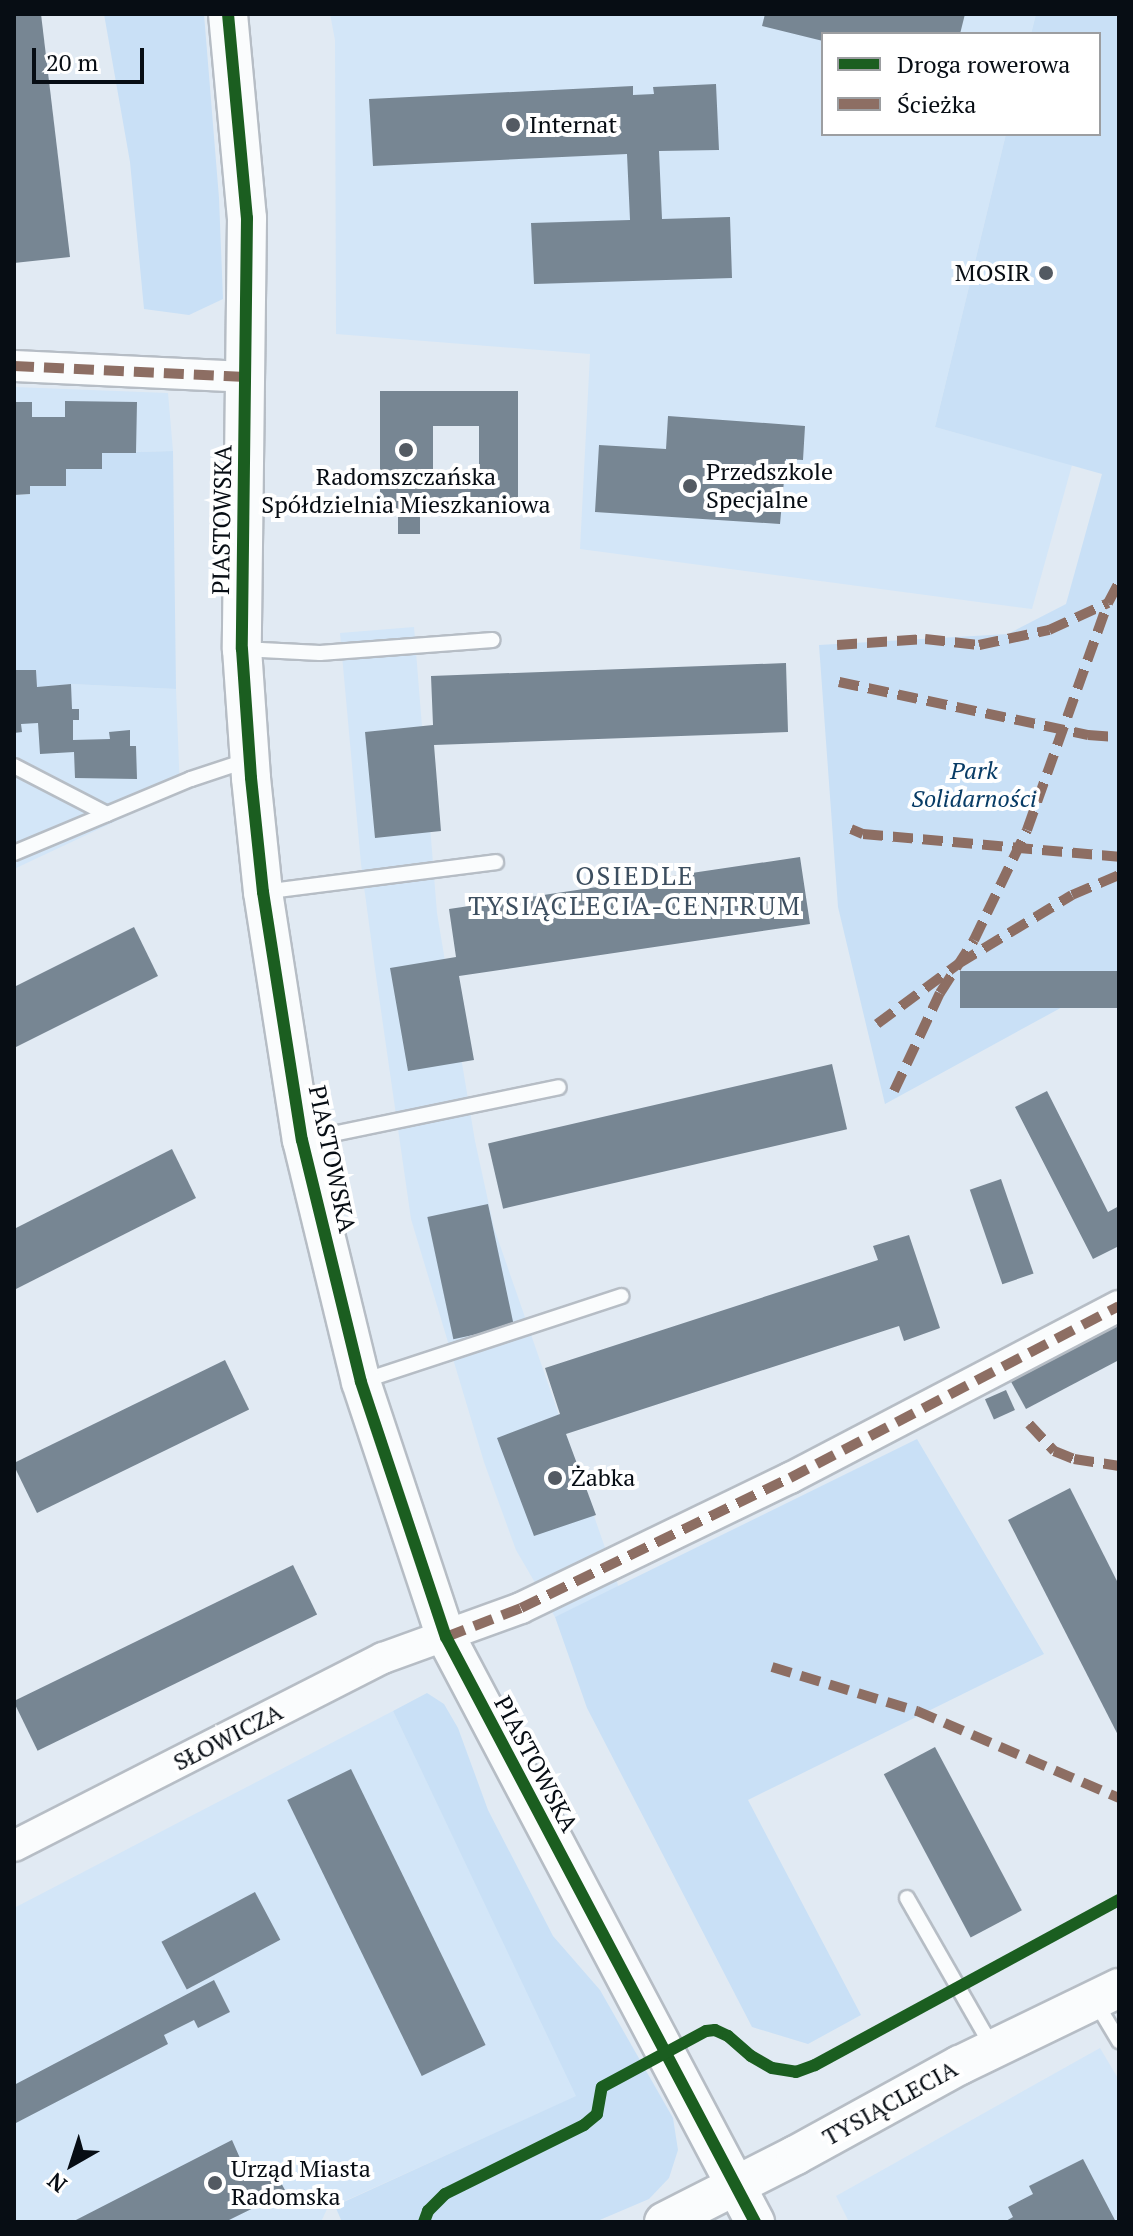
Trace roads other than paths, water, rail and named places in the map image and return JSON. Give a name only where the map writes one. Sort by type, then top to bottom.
[{"type":"street","name":"PIASTOWSKA","points":[[228,14],[247,218],[242,649],[249,760],[263,892],[302,1140],[361,1382],[446,1637],[755,2222]]},
{"type":"street","points":[[14,366],[246,377]]},
{"type":"street","name":"SŁOWICZA","points":[[14,1846],[383,1658],[521,1608],[790,1478],[1119,1306]]},
{"type":"street","name":"TYSIĄCLECIA","points":[[664,2222],[994,2049],[1107,1994]]},
{"type":"lane","points":[[242,649],[320,653],[493,640]]},
{"type":"lane","points":[[14,853],[249,760]]},
{"type":"lane","points":[[14,766],[107,814]]},
{"type":"lane","points":[[263,892],[496,862]]},
{"type":"lane","points":[[302,1140],[559,1087]]},
{"type":"lane","points":[[361,1382],[621,1296]]},
{"type":"lane","points":[[907,1898],[994,2049]]},
{"type":"lane","points":[[1107,1994],[1119,2041]]},
{"type":"place","name":"Internat","points":[[513,125]]},
{"type":"place","name":"MOSIR","points":[[1046,273]]},
{"type":"place","name":"Radomszczańska Spółdzielnia Mieszkaniowa","points":[[406,450]]},
{"type":"place","name":"Przedszkole Specjalne","points":[[690,486]]},
{"type":"place","name":"Żabka","points":[[555,1478]]},
{"type":"place","name":"Urząd Miasta Radomska","points":[[215,2183]]},
{"type":"district","name":"OSIEDLE TYSIĄCLECIA-CENTRUM","points":[[635,891]]},
{"type":"park label","name":"Park Solidarności","points":[[974,785]]}]
